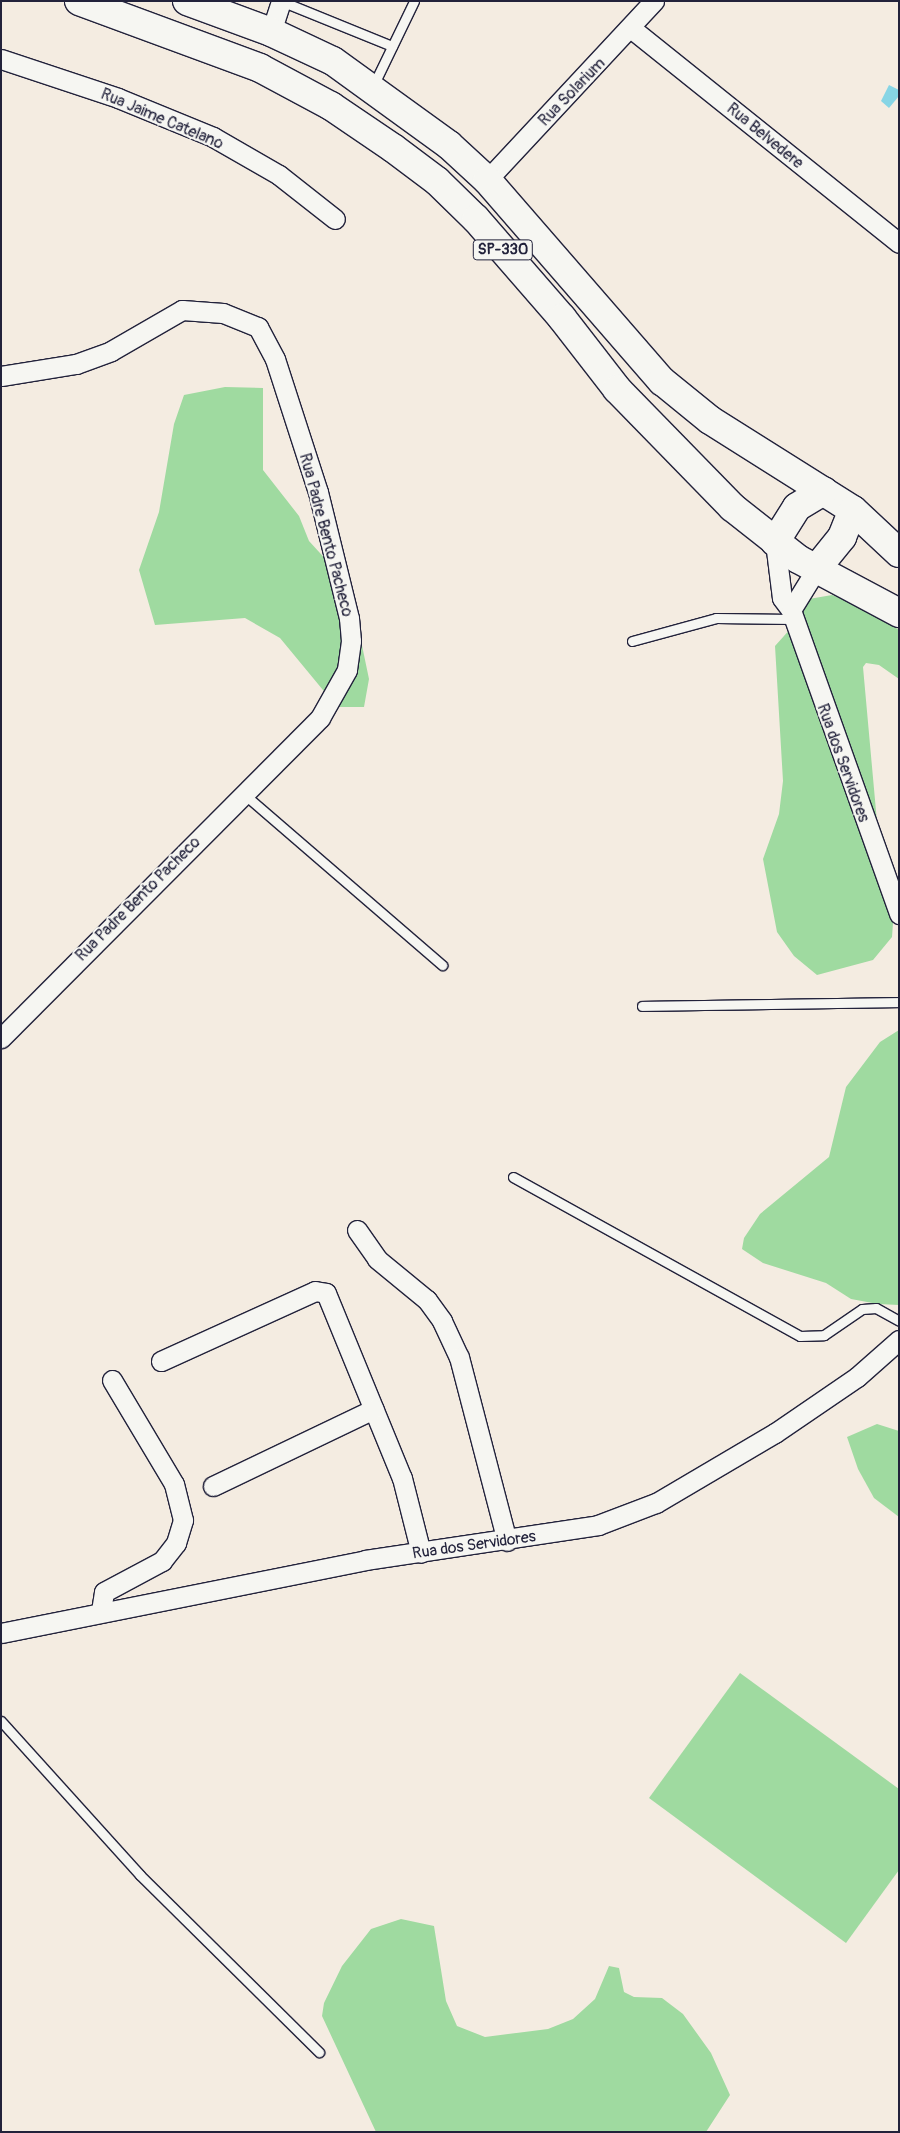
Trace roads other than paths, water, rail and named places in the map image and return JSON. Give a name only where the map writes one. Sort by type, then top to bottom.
[{"type":"main road","name":"SP-330","points":[[79,1],[260,68],[331,106],[437,181],[562,318],[618,389],[732,507],[775,542],[817,568],[899,613]]},
{"type":"main road","name":"SP-330","points":[[187,1],[216,6],[333,60],[449,145],[487,180],[662,381],[710,420],[853,510],[899,552]]},
{"type":"main road","points":[[775,542],[797,508],[824,491]]},
{"type":"main road","points":[[817,568],[842,537],[853,510]]},
{"type":"street","points":[[271,32],[281,1]]},
{"type":"street","name":"Rua Solarium","points":[[487,180],[632,29],[654,1]]},
{"type":"street","name":"Rua Belvedere","points":[[632,29],[899,243]]},
{"type":"street","name":"Rua Jaime Catelano","points":[[1,59],[118,98],[213,137],[279,175],[335,219]]},
{"type":"street","name":"Rua Padre Bento Pacheco","points":[[1,376],[76,364],[110,351],[182,310],[202,310],[242,319],[258,327],[267,338],[318,492],[349,618],[350,641],[347,670],[320,718],[1,1038]]},
{"type":"street","name":"Rua dos Servidores","points":[[775,542],[782,598],[792,615],[899,914]]},
{"type":"street","points":[[792,615],[817,568]]},
{"type":"street","points":[[357,1230],[377,1258],[427,1300],[442,1321],[459,1357],[507,1542]]},
{"type":"street","points":[[161,1362],[315,1291],[326,1293],[402,1478],[420,1553]]},
{"type":"street","name":"Rua dos Servidores","points":[[1,1633],[101,1611],[420,1553],[507,1542],[598,1525],[656,1503],[816,1406],[899,1340]]},
{"type":"street","points":[[101,1611],[104,1592],[162,1562],[176,1543],[183,1520],[174,1484],[112,1380]]},
{"type":"street","points":[[213,1486],[374,1409]]},
{"type":"lane","points":[[281,1],[392,46]]},
{"type":"lane","points":[[371,88],[414,1]]},
{"type":"lane","points":[[632,641],[716,618],[792,615]]},
{"type":"lane","points":[[244,794],[442,965]]},
{"type":"lane","points":[[642,1006],[899,1002]]},
{"type":"lane","points":[[513,1177],[800,1336],[824,1336],[862,1309],[876,1308],[899,1321]]},
{"type":"lane","points":[[1,1721],[140,1875],[319,2052]]},
{"type":"water","points":[[889,85],[899,90],[899,96],[889,108],[881,101]]}]
